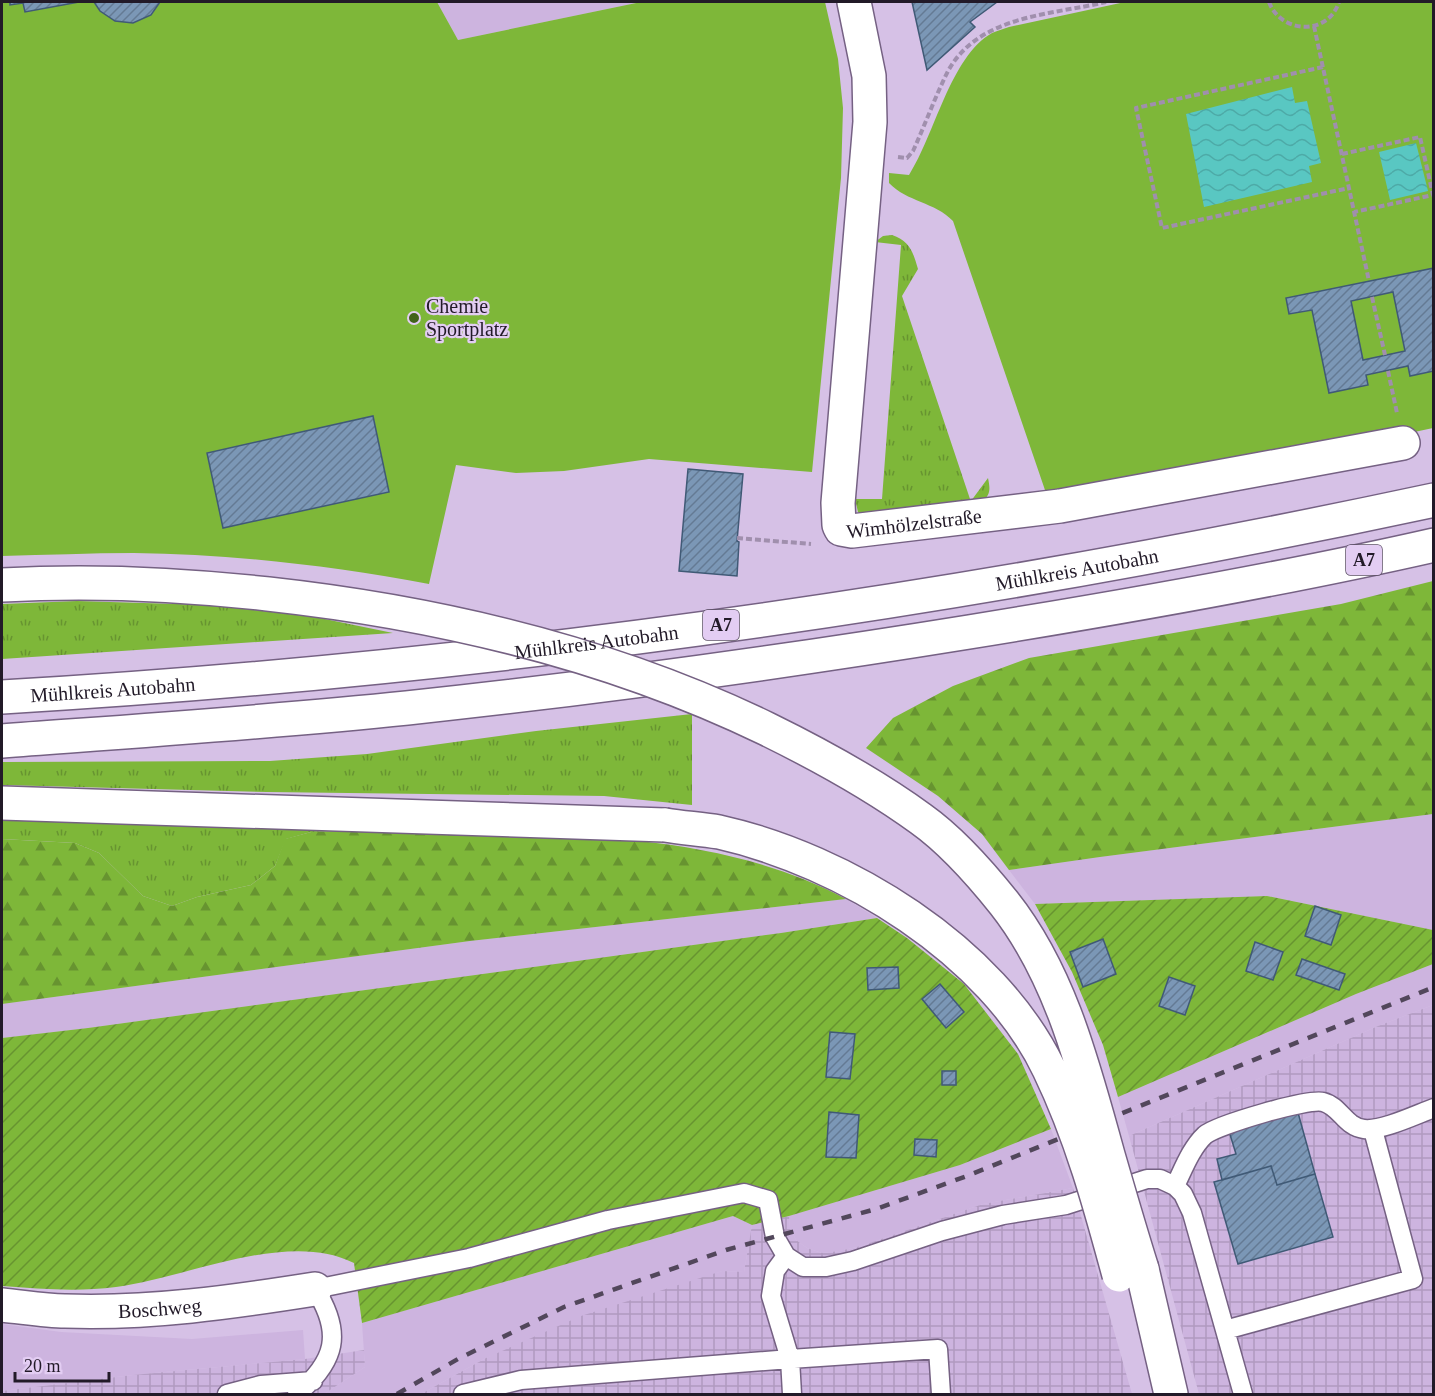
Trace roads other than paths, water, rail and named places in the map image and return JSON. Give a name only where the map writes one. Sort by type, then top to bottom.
[{"type":"main road","name":"Wimhölzelstraße","points":[[854,2],[869,76],[870,122],[838,503],[839,525],[842,529],[852,531],[1060,507],[1403,443]]},
{"type":"main road","name":"Mühlkreis Autobahn","points":[[2,697],[232,681],[397,666],[642,637],[881,602],[1133,560],[1434,500]]},
{"type":"main road","name":"A7","points":[[2,741],[405,708],[589,687],[873,648],[1077,615],[1294,575],[1434,545]]},
{"type":"main road","points":[[2,585],[124,583],[219,589],[301,597],[441,620],[500,633],[562,651],[687,693],[749,720],[844,769],[922,820],[950,843],[1005,905],[1033,947],[1050,982],[1076,1045],[1089,1086],[1130,1272],[1167,1395]]},
{"type":"main road","points":[[2,803],[665,825],[718,832],[812,863],[903,912],[961,956],[1011,1009],[1049,1068],[1076,1132],[1130,1272],[1171,1395]]},
{"type":"main road","name":"Boschweg","points":[[2,1305],[64,1311],[158,1309],[262,1297],[315,1288]]},
{"type":"lane","points":[[1175,1186],[1195,1148],[1208,1133],[1301,1103],[1325,1102],[1354,1126],[1373,1130],[1434,1108]]},
{"type":"lane","points":[[1225,1330],[1413,1279],[1373,1130]]},
{"type":"lane","points":[[297,1395],[325,1366],[333,1341],[327,1308],[315,1288],[470,1258],[608,1220],[744,1193],[768,1200],[775,1237],[786,1256],[803,1267],[826,1267],[853,1261],[942,1231],[1003,1215],[1066,1205],[1136,1181],[1155,1179],[1175,1186],[1183,1194],[1192,1213],[1243,1395]]},
{"type":"lane","points":[[786,1256],[774,1271],[771,1296],[790,1359],[792,1395]]},
{"type":"lane","points":[[463,1395],[521,1380],[938,1349],[941,1395]]},
{"type":"lane","points":[[227,1395],[261,1384],[313,1381]]},
{"type":"water","points":[[1292,87],[1295,103],[1307,101],[1321,163],[1309,166],[1312,182],[1204,207],[1186,114]]},
{"type":"water","points":[[1416,143],[1428,191],[1390,200],[1379,152]]},
{"type":"railway","points":[[397,1394],[458,1359],[564,1307],[726,1250],[876,1209],[967,1176],[1434,987]]},
{"type":"place","name":"Chemie Sportplatz","points":[[414,318]]}]
